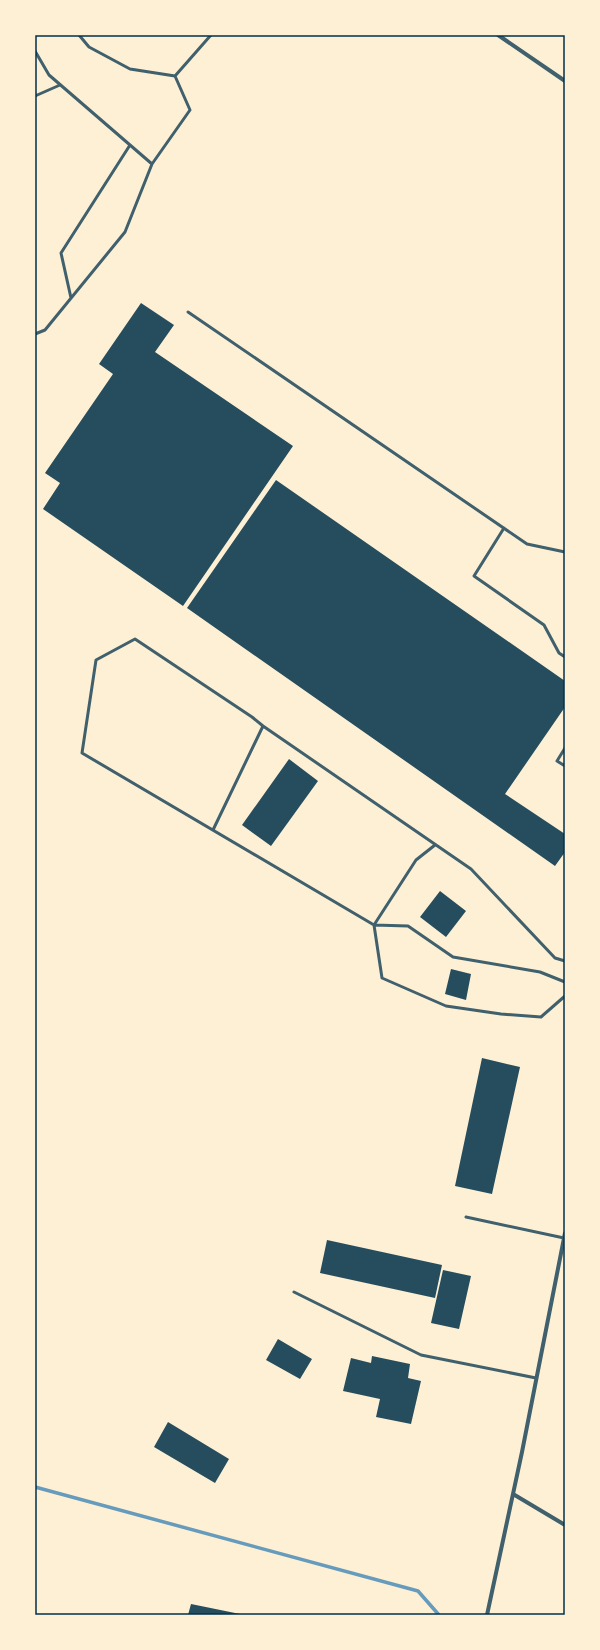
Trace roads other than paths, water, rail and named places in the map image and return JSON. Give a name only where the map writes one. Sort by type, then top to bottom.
[{"type":"street","points":[[498,35],[565,81]]},
{"type":"street","points":[[487,1615],[565,1235]]},
{"type":"street","points":[[513,1494],[565,1525]]},
{"type":"lane","points":[[79,35],[89,47],[130,69],[175,76]]},
{"type":"lane","points":[[175,76],[211,35]]},
{"type":"lane","points":[[35,51],[49,75],[152,164]]},
{"type":"lane","points":[[35,334],[45,330],[125,232],[152,164],[190,110],[175,76]]},
{"type":"lane","points":[[35,96],[60,85]]},
{"type":"lane","points":[[71,298],[61,253],[130,144]]},
{"type":"lane","points":[[188,312],[527,544],[565,552]]},
{"type":"lane","points":[[504,528],[474,576],[544,625],[559,653],[565,657]]},
{"type":"lane","points":[[565,961],[555,958],[471,869],[252,717],[135,639],[96,660],[82,753],[374,925],[408,926],[453,957],[540,972],[565,982]]},
{"type":"lane","points":[[213,830],[263,726]]},
{"type":"lane","points":[[565,748],[557,761],[565,766]]},
{"type":"lane","points":[[435,845],[416,860],[374,925],[382,978],[446,1006],[501,1014],[542,1017],[565,996]]},
{"type":"lane","points":[[466,1217],[565,1235]]},
{"type":"lane","points":[[294,1292],[421,1355],[536,1378]]},
{"type":"waterway","points":[[35,1487],[418,1591],[439,1615]]}]
